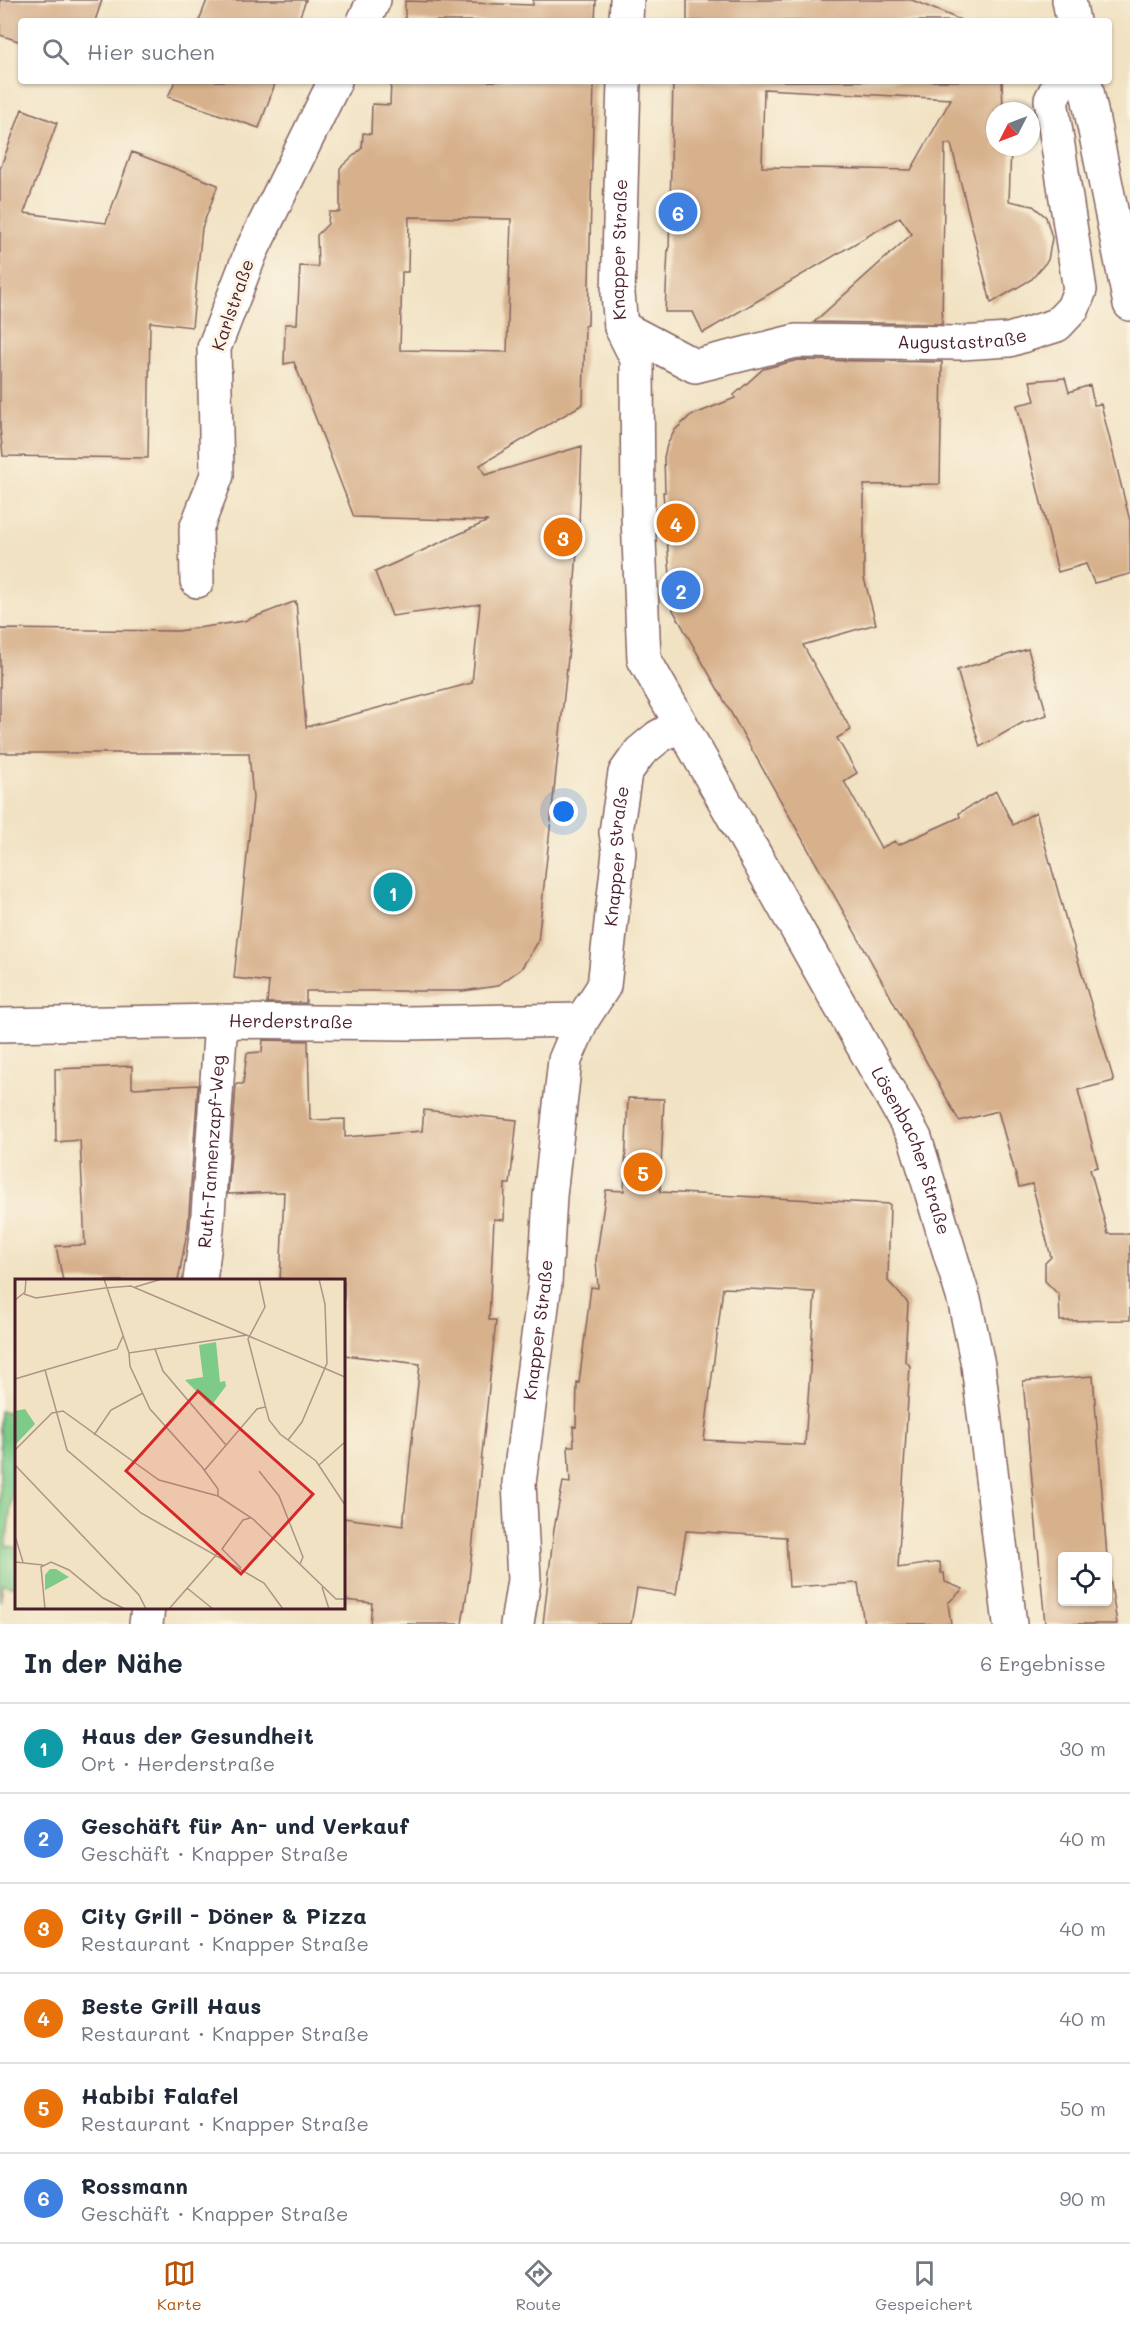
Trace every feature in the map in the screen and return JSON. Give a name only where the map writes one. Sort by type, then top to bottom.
[{"type":"street","points":[[365,18],[374,0]]},
{"type":"street","points":[[626,18],[627,0]]},
{"type":"street","name":"Karlstraße","points":[[197,581],[196,529],[217,476],[214,348],[251,252],[334,84]]},
{"type":"street","name":"Knapper Straße","points":[[517,1624],[524,1580],[519,1483],[544,1283],[550,1196],[565,1060],[582,1020],[604,986],[619,852],[616,832],[625,773],[640,752],[658,737],[681,724],[644,659],[638,516],[637,359],[621,327],[618,294],[624,84]]},
{"type":"street","name":"Augustastraße","points":[[621,327],[695,366],[796,341],[973,342],[1009,340],[1057,325],[1072,308],[1080,290],[1051,100],[1060,84]]},
{"type":"street","points":[[1086,84],[1130,303]]},
{"type":"street","name":"Lösenbacher Straße","points":[[681,724],[915,1138],[966,1303],[978,1365],[1010,1624]]},
{"type":"street","name":"Herderstraße","points":[[0,1025],[222,1021],[406,1023],[582,1020]]},
{"type":"street","name":"Ruth-Tannenzapf-Weg","points":[[200,1279],[207,1229],[222,1021]]},
{"type":"street","points":[[146,1624],[148,1609]]},
{"type":"green space","points":[[0,1411],[15,1413],[15,1473],[6,1546],[15,1547],[15,1587],[3,1585],[0,1602]]},
{"type":"building","points":[[0,0],[102,0],[96,18],[18,18],[18,41],[0,35]]},
{"type":"building","points":[[207,0],[306,0],[299,18],[200,18]]},
{"type":"building","points":[[533,0],[596,0],[595,18],[405,18],[405,1],[533,5]]},
{"type":"building","points":[[687,0],[912,0],[956,18],[687,18]]},
{"type":"building","points":[[174,84],[275,84],[259,128],[168,97]]},
{"type":"building","points":[[391,84],[594,84],[588,325],[585,326],[583,404],[480,465],[485,475],[582,446],[572,620],[538,942],[521,969],[497,986],[463,991],[306,991],[306,1003],[267,1003],[269,982],[234,978],[253,798],[249,753],[0,753],[0,629],[178,631],[244,621],[296,601],[306,727],[472,683],[480,604],[392,616],[375,572],[488,521],[354,517],[294,362],[284,364],[285,324],[297,324],[300,266],[318,267],[317,235],[328,224],[329,212],[340,212],[340,168],[362,148],[363,133],[371,134],[372,104],[390,105]],"holes":[[[409,217],[511,219],[507,352],[400,350],[402,272],[408,272]]]},
{"type":"building","points":[[673,84],[1002,84],[1003,102],[986,102],[986,156],[1011,156],[1009,201],[1033,206],[1046,217],[1052,238],[1048,260],[1032,279],[991,303],[951,144],[945,144],[942,324],[814,322],[912,234],[900,217],[703,333],[693,312],[665,312],[669,250]],"holes":[[[764,89],[951,99],[911,170],[762,167]]]},
{"type":"building","points":[[22,109],[57,123],[24,213],[106,223],[132,152],[218,185],[202,228],[192,327],[150,322],[148,458],[3,456],[0,428],[0,169]]},
{"type":"building","points":[[798,360],[942,362],[940,484],[864,485],[864,578],[876,624],[803,645],[851,730],[837,738],[857,773],[844,781],[881,848],[895,841],[898,845],[960,817],[959,813],[996,791],[1013,825],[1036,812],[1114,1081],[1078,1090],[1098,1167],[1090,1169],[1108,1234],[1130,1234],[1130,1320],[1060,1321],[1059,1295],[1045,1281],[1045,1263],[1051,1257],[1032,1184],[1019,1187],[998,1111],[959,1121],[673,610],[663,492],[665,492],[664,457],[667,445],[675,430],[690,416],[735,398],[734,395],[763,369]]},
{"type":"building","points":[[1065,378],[1069,392],[1090,385],[1094,405],[1101,404],[1130,521],[1130,574],[1094,583],[1086,564],[1058,572],[1017,405],[1035,401],[1030,381]]},
{"type":"building","points":[[1028,649],[1047,715],[1022,723],[980,747],[957,670]]},
{"type":"building","points":[[263,1040],[308,1041],[310,1120],[345,1119],[345,1137],[422,1131],[424,1110],[517,1120],[510,1184],[505,1184],[504,1220],[494,1219],[489,1320],[496,1320],[469,1579],[462,1624],[370,1624],[372,1603],[345,1600],[345,1518],[403,1526],[420,1364],[345,1355],[345,1279],[280,1279],[284,1192],[228,1194],[236,1084],[243,1084],[247,1053],[262,1052]]},
{"type":"building","points":[[132,1066],[132,1088],[198,1085],[188,1227],[178,1279],[63,1279],[56,1246],[85,1245],[80,1140],[56,1142],[55,1069]]},
{"type":"building","points":[[628,1098],[664,1099],[660,1192],[890,1204],[888,1281],[908,1303],[905,1360],[910,1366],[898,1568],[940,1562],[945,1582],[963,1589],[948,1603],[951,1624],[864,1624],[858,1583],[789,1587],[786,1537],[686,1531],[676,1594],[637,1588],[631,1624],[543,1624],[554,1529],[563,1482],[570,1483],[568,1446],[574,1446],[573,1426],[576,1427],[577,1382],[579,1383],[591,1287],[598,1288],[596,1260],[606,1190],[624,1191]],"holes":[[[723,1288],[815,1292],[805,1445],[704,1440]]]},
{"type":"building","points":[[1093,1376],[1107,1552],[1058,1552],[1058,1606],[1112,1606],[1112,1591],[1117,1624],[1045,1624],[1023,1381]]},
{"type":"place","name":"Rossmann","points":[[678,212]]},
{"type":"place","name":"Beste Grill Haus","points":[[676,523]]},
{"type":"place","name":"City Grill - Döner & Pizza","points":[[563,537]]},
{"type":"place","name":"Geschäft für An- und Verkauf","points":[[681,590]]},
{"type":"place","name":"Haus der Gesundheit","points":[[393,892]]},
{"type":"place","name":"Habibi Falafel","points":[[643,1172]]}]
